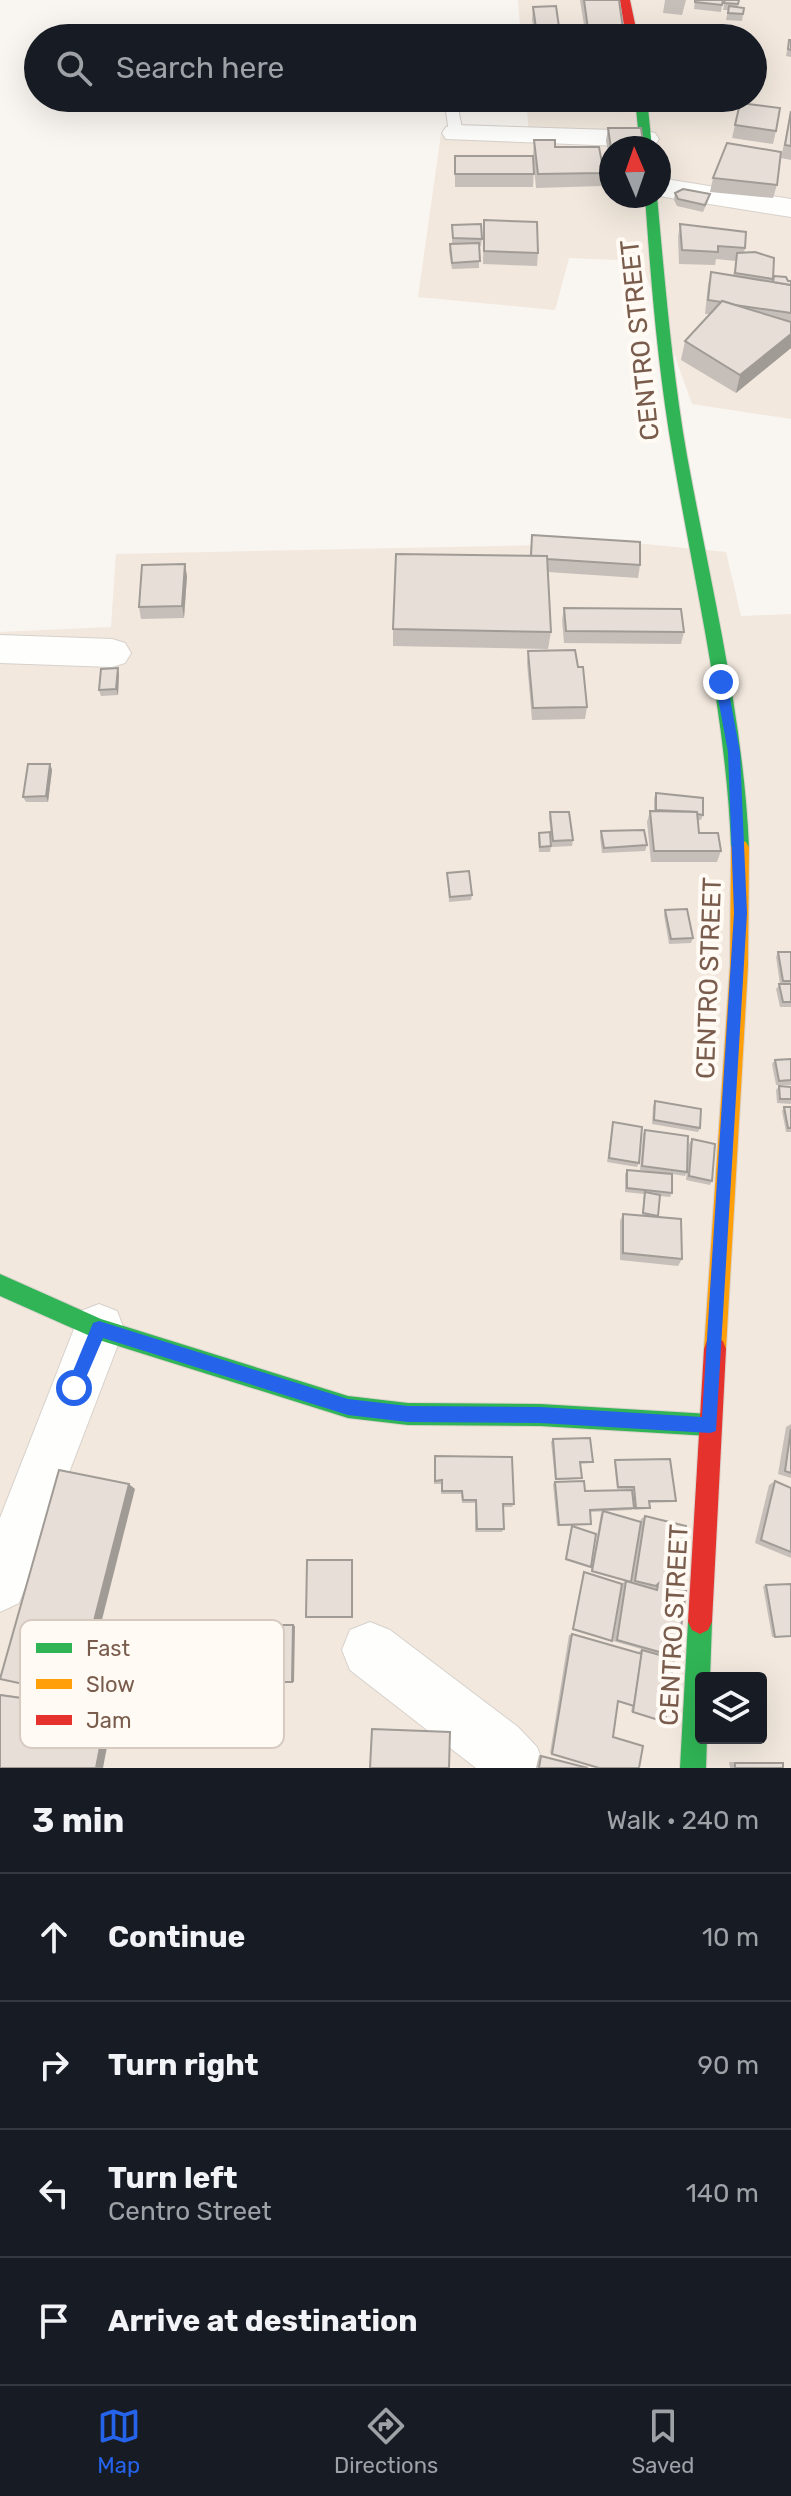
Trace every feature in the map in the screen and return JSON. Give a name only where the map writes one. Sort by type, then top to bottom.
[{"type":"street","points":[[625,0],[629,24]]},
{"type":"street","points":[[643,112],[645,136]]},
{"type":"street","points":[[456,133],[599,141]]},
{"type":"street","points":[[671,189],[791,208]]},
{"type":"street","name":"CENTRO STREET","points":[[652,208],[660,314],[679,453],[734,752],[740,842],[739,966],[710,1425],[693,1768]]},
{"type":"street","points":[[0,649],[112,653]]},
{"type":"street","points":[[0,1285],[99,1329],[348,1407],[408,1414],[540,1415],[710,1425]]},
{"type":"street","points":[[0,1584],[28,1520],[74,1388],[99,1329]]},
{"type":"street","points":[[370,1650],[497,1748],[516,1768]]},
{"type":"lane","points":[[453,112],[456,133]]},
{"type":"shaded area","points":[[518,0],[791,0],[791,419],[692,404],[641,261],[569,258],[555,310],[418,297],[441,134],[529,134],[527,112],[767,112],[767,24],[520,24]]},
{"type":"shaded area","points":[[635,543],[726,552],[741,616],[791,614],[791,1768],[0,1768],[0,632],[111,627],[116,554]]},
{"type":"building","points":[[584,0],[619,0],[622,24],[587,24]]},
{"type":"building","points":[[695,0],[723,0],[722,5]]},
{"type":"building","points":[[725,0],[739,0],[738,4],[724,3]]},
{"type":"building","points":[[556,6],[559,24],[535,24],[533,7]]},
{"type":"building","points":[[729,6],[744,8],[743,14],[728,13]]},
{"type":"building","points":[[767,106],[780,108],[776,131],[735,125],[738,112],[767,112]]},
{"type":"building","points":[[791,111],[791,146],[785,145]]},
{"type":"building","points":[[608,128],[641,128],[642,136],[609,136]]},
{"type":"building","points":[[534,140],[555,140],[555,147],[599,147],[599,173],[538,174]]},
{"type":"building","points":[[727,143],[781,152],[777,185],[713,178]]},
{"type":"building","points":[[455,156],[533,156],[534,174],[455,174]]},
{"type":"building","points":[[683,189],[710,194],[705,205],[678,199],[675,193]]},
{"type":"building","points":[[484,220],[537,222],[538,253],[484,251]]},
{"type":"building","points":[[481,224],[482,239],[453,238],[452,225]]},
{"type":"building","points":[[680,224],[746,232],[745,248],[718,246],[718,252],[682,250]]},
{"type":"building","points":[[479,243],[480,261],[452,263],[450,244]]},
{"type":"building","points":[[755,252],[774,258],[773,279],[735,273],[737,253]]},
{"type":"building","points":[[711,272],[791,285],[791,313],[708,300]]},
{"type":"building","points":[[774,276],[786,277],[791,285],[773,282]]},
{"type":"building","points":[[722,301],[791,322],[791,334],[740,375],[685,341]]},
{"type":"building","points":[[532,535],[640,542],[640,565],[531,556]]},
{"type":"building","points":[[396,554],[547,556],[551,632],[393,629]]},
{"type":"building","points":[[185,564],[182,606],[139,607],[142,565]]},
{"type":"building","points":[[564,608],[681,609],[684,632],[566,631]]},
{"type":"building","points":[[575,650],[578,667],[583,667],[587,707],[533,708],[528,651]]},
{"type":"building","points":[[118,668],[116,689],[99,690],[101,669]]},
{"type":"building","points":[[28,764],[50,764],[46,796],[23,797]]},
{"type":"building","points":[[656,793],[703,798],[703,815],[656,810]]},
{"type":"building","points":[[650,811],[697,812],[699,833],[718,833],[721,851],[654,851]]},
{"type":"building","points":[[550,812],[569,812],[573,840],[553,841]]},
{"type":"building","points":[[644,830],[647,845],[604,848],[601,831]]},
{"type":"building","points":[[550,832],[551,846],[540,847],[539,833]]},
{"type":"building","points":[[469,871],[472,895],[450,897],[447,873]]},
{"type":"building","points":[[687,909],[693,938],[671,939],[665,910]]},
{"type":"building","points":[[778,952],[791,952],[791,981],[783,981]]},
{"type":"building","points":[[779,984],[791,984],[791,1002],[783,1002]]},
{"type":"building","points":[[791,1059],[791,1080],[779,1081],[775,1060]]},
{"type":"building","points":[[779,1086],[791,1087],[791,1099],[780,1099]]},
{"type":"building","points":[[655,1101],[701,1109],[700,1128],[654,1120]]},
{"type":"building","points":[[784,1107],[791,1107],[791,1128],[788,1128]]},
{"type":"building","points":[[613,1122],[642,1127],[639,1163],[609,1158]]},
{"type":"building","points":[[645,1130],[688,1136],[687,1172],[642,1166]]},
{"type":"building","points":[[692,1139],[715,1144],[712,1181],[689,1176]]},
{"type":"building","points":[[627,1170],[672,1174],[672,1193],[627,1188]]},
{"type":"building","points":[[645,1192],[660,1195],[658,1216],[643,1213]]},
{"type":"building","points":[[623,1214],[681,1219],[682,1259],[623,1253]]},
{"type":"building","points":[[791,1429],[791,1473],[785,1471]]},
{"type":"building","points":[[590,1438],[593,1462],[580,1462],[582,1478],[556,1479],[553,1439]]},
{"type":"building","points":[[435,1456],[512,1457],[514,1504],[503,1504],[504,1529],[477,1529],[476,1500],[463,1500],[462,1491],[442,1491],[442,1480],[435,1481]]},
{"type":"building","points":[[670,1459],[676,1501],[649,1501],[650,1508],[636,1508],[634,1487],[618,1487],[615,1460]]},
{"type":"building","points":[[59,1470],[129,1484],[94,1620],[20,1620],[20,1683],[0,1679]]},
{"type":"building","points":[[584,1481],[585,1491],[632,1490],[634,1508],[590,1510],[591,1524],[559,1525],[555,1482]]},
{"type":"building","points":[[775,1481],[791,1488],[791,1552],[761,1540]]},
{"type":"building","points":[[603,1511],[641,1522],[631,1582],[592,1571]]},
{"type":"building","points":[[645,1516],[686,1526],[677,1589],[686,1591],[677,1657],[617,1640],[626,1581],[657,1590],[658,1584],[635,1581]]},
{"type":"building","points":[[572,1526],[596,1534],[591,1567],[566,1559]]},
{"type":"building","points":[[307,1560],[352,1560],[352,1617],[306,1617]]},
{"type":"building","points":[[584,1572],[622,1584],[612,1641],[573,1629]]},
{"type":"building","points":[[791,1584],[791,1636],[775,1637],[766,1585]]},
{"type":"building","points":[[284,1625],[293,1625],[292,1682],[284,1682]]},
{"type":"building","points":[[572,1634],[642,1654],[634,1706],[618,1701],[613,1737],[643,1746],[639,1768],[599,1768],[552,1754]]},
{"type":"building","points":[[642,1650],[674,1659],[665,1722],[633,1712]]},
{"type":"building","points":[[0,1695],[20,1698],[20,1748],[100,1748],[96,1768],[0,1768]]},
{"type":"building","points":[[372,1729],[450,1732],[449,1768],[370,1768]]},
{"type":"building","points":[[541,1756],[588,1768],[539,1768]]},
{"type":"building","points":[[735,1763],[783,1763],[783,1768],[735,1768]]},
{"type":"traffic: fast","points":[[642,112],[645,136]]},
{"type":"traffic: fast","points":[[652,208],[670,391],[726,701],[738,799],[740,847]]},
{"type":"traffic: fast","points":[[0,1285],[99,1329],[348,1407],[408,1414],[540,1415],[710,1425]]},
{"type":"traffic: fast","points":[[693,1768],[700,1622]]},
{"type":"traffic: slow","points":[[715,1349],[739,966],[740,847]]},
{"type":"traffic: jam","points":[[625,0],[629,24]]},
{"type":"traffic: jam","points":[[700,1622],[715,1349]]},
{"type":"route","points":[[74,1388],[99,1329],[348,1407],[408,1414],[540,1415],[710,1425],[741,913],[734,752],[721,682]]}]
